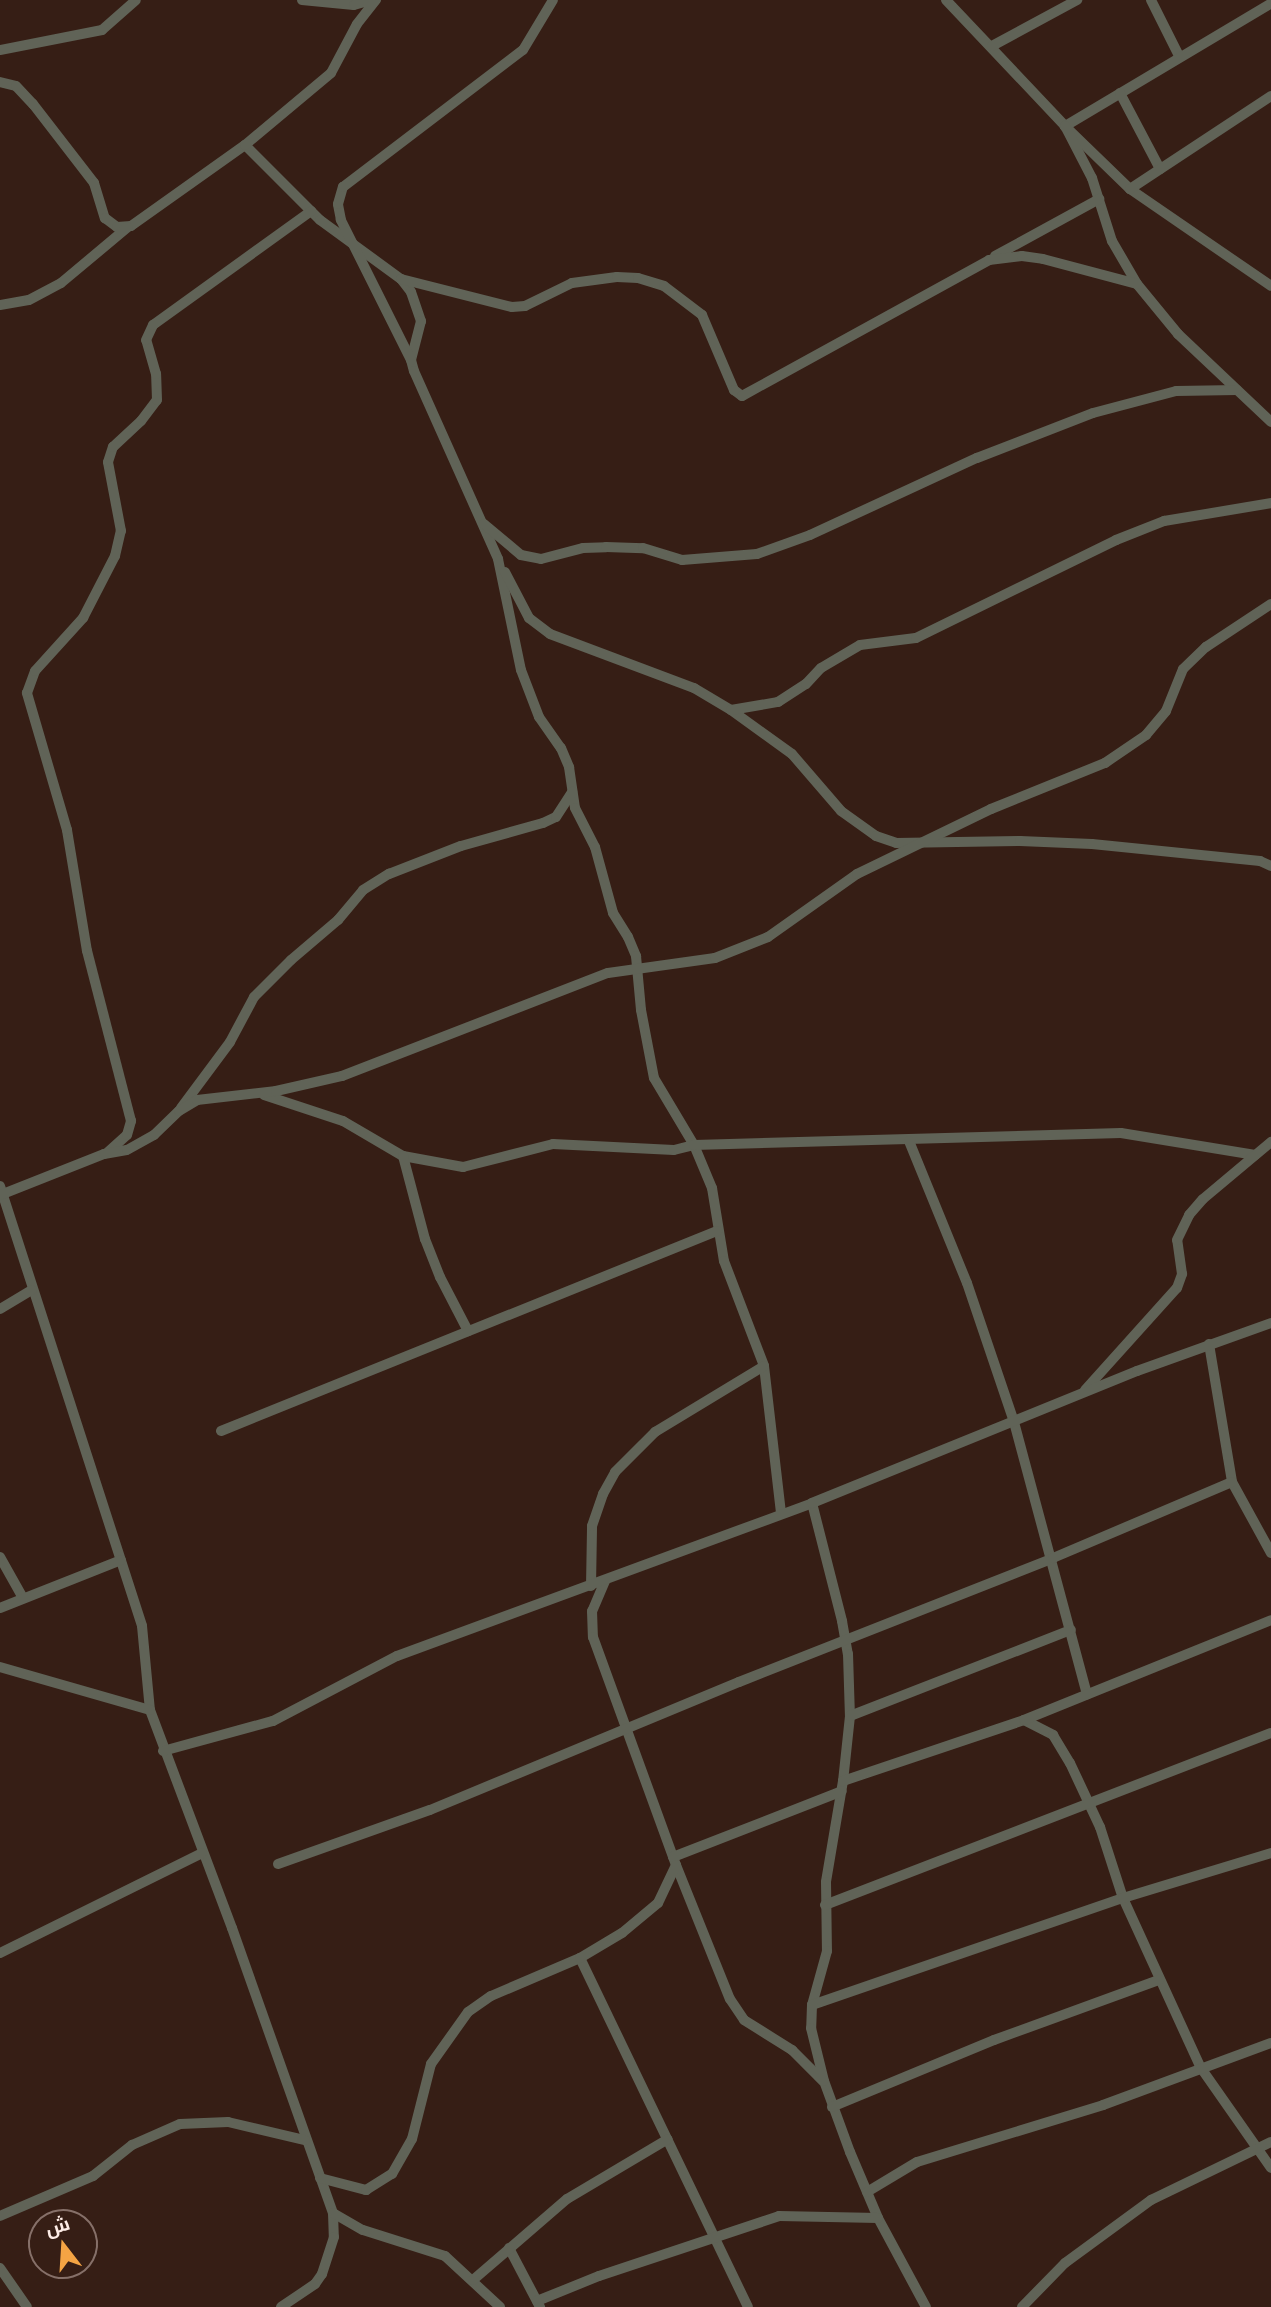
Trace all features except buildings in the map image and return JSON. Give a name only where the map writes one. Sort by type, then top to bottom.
[{"type":"street","points":[[0,50],[102,30],[136,0]]},
{"type":"street","points":[[302,0],[354,5],[371,0]]},
{"type":"street","points":[[0,305],[29,300],[61,284],[128,227],[245,145],[331,73],[357,24],[376,0]]},
{"type":"street","points":[[554,0],[523,50],[343,187],[338,204],[350,242],[411,360],[498,559],[529,618],[550,634],[694,688],[731,710],[792,754],[856,824],[896,843],[1020,841],[1092,844],[1260,861],[1271,866]]},
{"type":"street","points":[[946,0],[1065,126],[1130,189],[1271,286]]},
{"type":"street","points":[[992,46],[1077,0]]},
{"type":"street","points":[[1151,0],[1179,56]]},
{"type":"street","points":[[1065,126],[1270,4]]},
{"type":"street","points":[[0,82],[16,86],[33,104],[93,183],[105,218],[117,227],[128,227]]},
{"type":"street","points":[[1121,93],[1160,169]]},
{"type":"street","points":[[1130,189],[1271,96]]},
{"type":"street","points":[[1065,126],[1099,199],[1112,240],[1137,285],[1178,334],[1271,422]]},
{"type":"street","points":[[245,145],[311,211],[401,279],[411,292],[421,321],[411,360]]},
{"type":"street","points":[[401,279],[512,307],[526,306],[572,283],[617,277],[638,278],[664,286],[702,315],[734,390],[742,396],[1099,199]]},
{"type":"street","points":[[104,1154],[127,1135],[131,1121],[87,951],[67,830],[27,693],[35,671],[83,618],[115,556],[121,531],[108,462],[113,447],[141,421],[157,400],[156,374],[146,340],[153,325],[311,211]]},
{"type":"street","points":[[989,260],[1022,256],[1043,259],[1137,285]]},
{"type":"street","points":[[483,524],[521,555],[541,559],[583,548],[606,547],[643,548],[682,560],[757,554],[810,535],[976,458],[1093,412],[1176,391],[1237,390]]},
{"type":"street","points":[[731,710],[778,702],[806,684],[821,668],[860,645],[916,638],[1116,540],[1164,521],[1271,503]]},
{"type":"street","points":[[498,559],[521,670],[539,717],[561,748],[569,767],[575,807],[595,847],[613,913],[628,937],[638,968],[641,1010],[654,1078],[694,1144],[712,1188],[717,1231],[729,1278],[764,1366],[781,1514]]},
{"type":"street","points":[[281,2307],[314,2284],[321,2273],[334,2237],[332,2213],[232,1928],[149,1710],[142,1626],[1,1192],[104,1154],[127,1150],[145,1140],[179,1111],[197,1100],[258,1093],[342,1076],[608,973],[715,958],[768,937],[858,874],[991,809],[1105,763],[1146,735],[1166,711],[1183,669],[1206,647],[1271,604]]},
{"type":"street","points":[[179,1111],[230,1042],[254,997],[291,960],[338,920],[363,890],[389,874],[428,858],[556,817],[573,789]]},
{"type":"street","points":[[258,1093],[343,1122],[403,1156],[463,1167],[513,1157],[553,1144],[674,1150],[694,1144],[909,1141],[1121,1133],[1255,1156]]},
{"type":"street","points":[[909,1141],[967,1283],[1014,1422],[1053,1558],[1087,1694]]},
{"type":"street","points":[[1083,1393],[1177,1288],[1182,1274],[1177,1240],[1189,1215],[1203,1199],[1271,1142]]},
{"type":"street","points":[[403,1156],[425,1238],[440,1277],[468,1331]]},
{"type":"street","points":[[221,1431],[717,1231]]},
{"type":"street","points":[[0,1309],[32,1290]]},
{"type":"street","points":[[163,1751],[272,1721],[397,1656],[606,1581],[664,1555],[812,1503],[1083,1393],[1209,1344],[1271,1324]]},
{"type":"street","points":[[1209,1344],[1232,1482],[1271,1553]]},
{"type":"street","points":[[591,1586],[592,1527],[603,1494],[615,1472],[655,1432],[764,1366]]},
{"type":"street","points":[[278,1864],[430,1810],[1053,1558],[1232,1482]]},
{"type":"street","points":[[812,1503],[845,1640],[850,1716],[843,1786],[825,1905],[827,1951],[812,2005],[811,2028],[832,2107],[867,2192],[926,2307]]},
{"type":"street","points":[[0,1557],[23,1598]]},
{"type":"street","points":[[0,1608],[121,1560]]},
{"type":"street","points":[[606,1581],[592,1611],[593,1637],[629,1729],[675,1861],[735,2010],[754,2028],[792,2050],[824,2081]]},
{"type":"street","points":[[320,2178],[366,2190],[392,2175],[412,2138],[431,2064],[468,2012],[491,1996],[580,1958],[622,1933],[658,1903],[675,1861],[843,1786],[1024,1720],[1271,1619]]},
{"type":"street","points":[[850,1716],[1071,1630]]},
{"type":"street","points":[[0,1667],[149,1710]]},
{"type":"street","points":[[1024,1720],[1053,1735],[1107,1844],[1123,1898],[1201,2068],[1271,2168]]},
{"type":"street","points":[[825,1905],[1271,1733]]},
{"type":"street","points":[[0,1953],[202,1853]]},
{"type":"street","points":[[812,2005],[1123,1898],[1271,1853]]},
{"type":"street","points":[[580,1958],[748,2307]]},
{"type":"street","points":[[832,2107],[995,2040],[1159,1980]]},
{"type":"street","points":[[867,2192],[917,2162],[1103,2105],[1271,2043]]},
{"type":"street","points":[[0,2216],[93,2176],[132,2145],[180,2124],[228,2122],[305,2140]]},
{"type":"street","points":[[473,2280],[566,2199],[668,2139]]},
{"type":"street","points":[[1022,2307],[1065,2263],[1112,2227],[1185,2182],[1271,2142]]},
{"type":"street","points":[[332,2213],[363,2230],[444,2256],[500,2307]]},
{"type":"street","points":[[509,2248],[538,2304],[599,2276],[790,2214],[878,2218]]},
{"type":"street","points":[[0,2268],[27,2307]]}]
